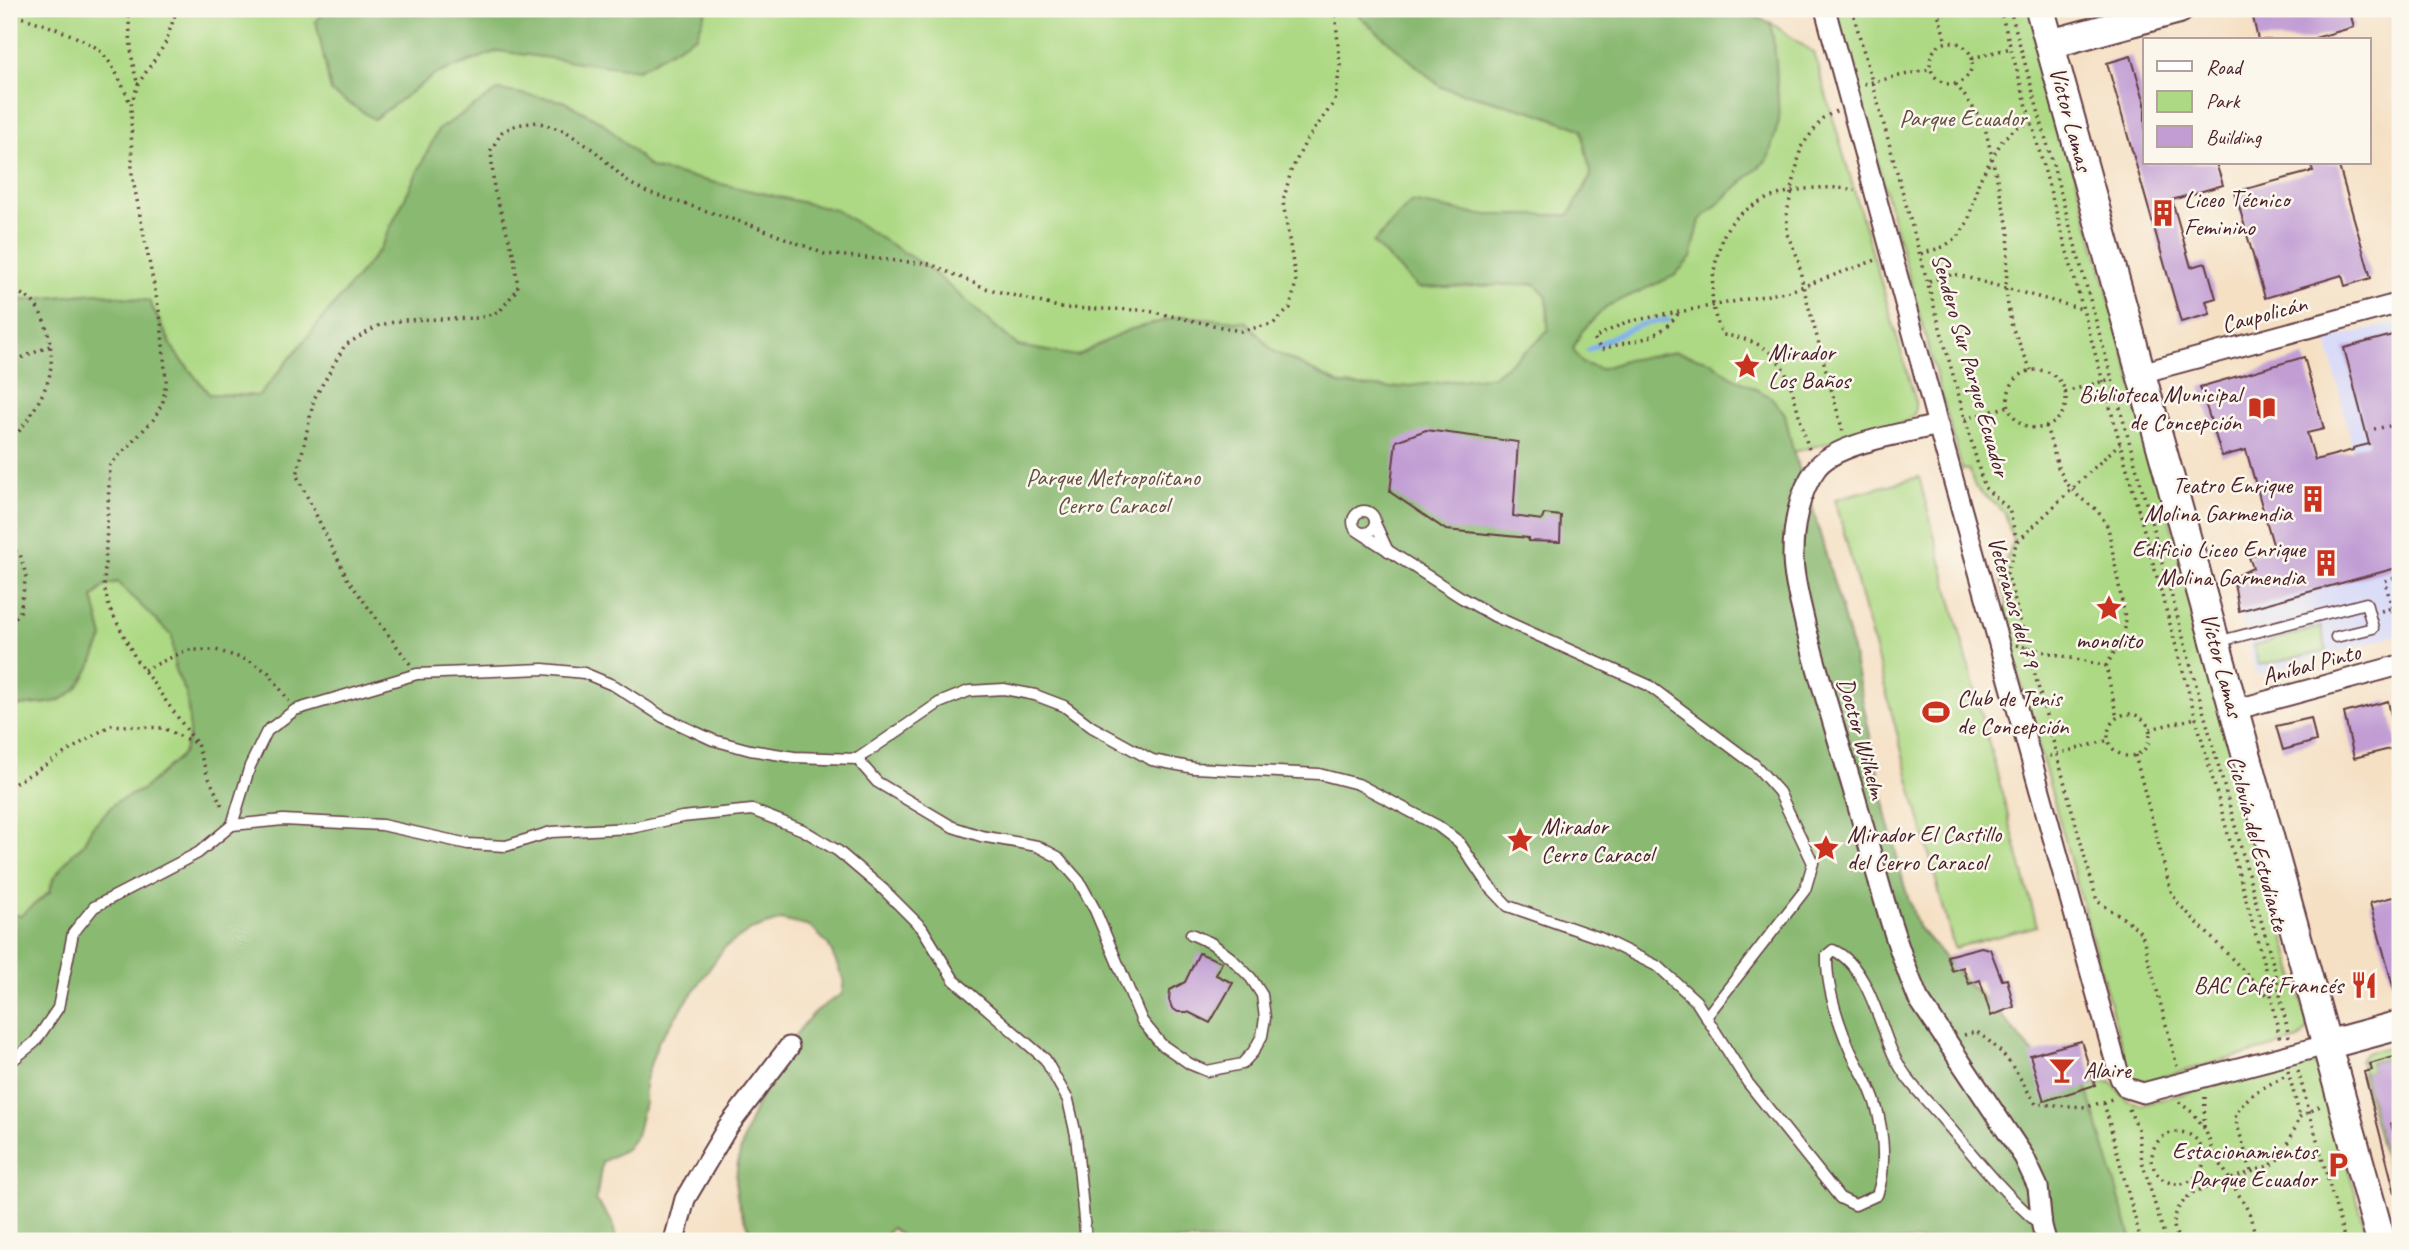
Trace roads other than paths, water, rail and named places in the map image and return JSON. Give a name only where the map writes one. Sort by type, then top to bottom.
[{"type":"main road","name":"Víctor Lamas","points":[[2040,9],[2381,1241]]},
{"type":"main road","points":[[2050,44],[2179,9]]},
{"type":"main road","points":[[2326,1045],[2400,1025]]},
{"type":"street","name":"Veteranos del 79","points":[[1825,9],[2120,1078],[2127,1088],[2139,1093],[2207,1076],[2288,1061],[2326,1045]]},
{"type":"street","name":"Caupolicán","points":[[2141,373],[2400,303]]},
{"type":"street","name":"Doctor Wilhelm","points":[[1938,425],[1828,455],[1816,468],[1806,487],[1796,520],[1794,579],[1820,682],[1853,789],[1882,898],[1918,998],[2029,1166],[2038,1187],[2044,1233]]},
{"type":"street","name":"Aníbal Pinto","points":[[2234,710],[2400,665]]},
{"type":"street","points":[[674,1241],[685,1199],[727,1128],[789,1046]]},
{"type":"lane","points":[[1388,551],[1372,513],[1366,511],[1355,514],[1352,520],[1354,528],[1388,551],[1462,598],[1494,616],[1648,685],[1755,765],[1779,792],[1813,863],[1805,890],[1706,1017]]},
{"type":"lane","points":[[1361,533],[1372,530],[1375,523]]},
{"type":"lane","points":[[2216,642],[2365,604],[2373,628],[2336,637]]},
{"type":"lane","points":[[9,1063],[35,1042],[58,1008],[74,933],[94,907],[198,853],[232,825],[250,766],[267,731],[295,710],[417,674],[543,669],[584,673],[615,686],[663,718],[713,740],[750,750],[794,757],[857,759],[939,703],[969,691],[1004,689],[1035,695],[1065,706],[1092,727],[1152,760],[1194,768],[1319,774],[1358,784],[1438,826],[1459,842],[1488,885],[1508,906],[1600,938],[1659,967],[1696,1001],[1748,1083],[1840,1198],[1855,1205],[1877,1195],[1883,1179],[1883,1150],[1871,1090],[1850,1049],[1827,969],[1827,955],[1833,950],[1841,953],[1856,971],[1874,1004],[1894,1055],[1914,1090],[2044,1233]]},
{"type":"lane","points":[[857,759],[877,782],[953,827],[981,836],[1037,846],[1058,857],[1079,881],[1096,910],[1142,1021],[1161,1044],[1190,1064],[1207,1071],[1242,1064],[1262,1036],[1265,1018],[1262,995],[1251,978],[1231,958],[1211,943],[1191,934]]},
{"type":"lane","points":[[232,825],[283,820],[382,825],[468,844],[506,846],[551,832],[631,828],[682,817],[752,810],[803,831],[838,851],[884,890],[922,928],[954,980],[1045,1059],[1068,1100],[1076,1135],[1086,1241]]},
{"type":"waterway","points":[[1588,350],[1637,326],[1668,320]]},
{"type":"place","name":"Liceo Técnico Feminino","points":[[2163,213]]},
{"type":"place","name":"Mirador Los Baños","points":[[1747,366]]},
{"type":"place","name":"Biblioteca Municipal de Concepción","points":[[2262,408]]},
{"type":"place","name":"Teatro Enrique Molina Garmendia","points":[[2313,499]]},
{"type":"place","name":"Edificio Liceo Enrique Molina Garmendia","points":[[2326,563]]},
{"type":"place","name":"monolito","points":[[2109,608]]},
{"type":"place","name":"Club de Tenis de Concepción","points":[[1936,712]]},
{"type":"place","name":"Mirador Cerro Caracol","points":[[1520,840]]},
{"type":"place","name":"Mirador El Castillo del Cerro Caracol","points":[[1826,848]]},
{"type":"place","name":"BAC Café Francés","points":[[2364,985]]},
{"type":"place","name":"Alaire","points":[[2062,1070]]},
{"type":"place","name":"Estacionamientos Parque Ecuador","points":[[2338,1165]]},
{"type":"park label","name":"Parque Ecuador","points":[[1963,118]]},
{"type":"park label","name":"Parque Metropolitano Cerro Caracol","points":[[1113,491]]}]
